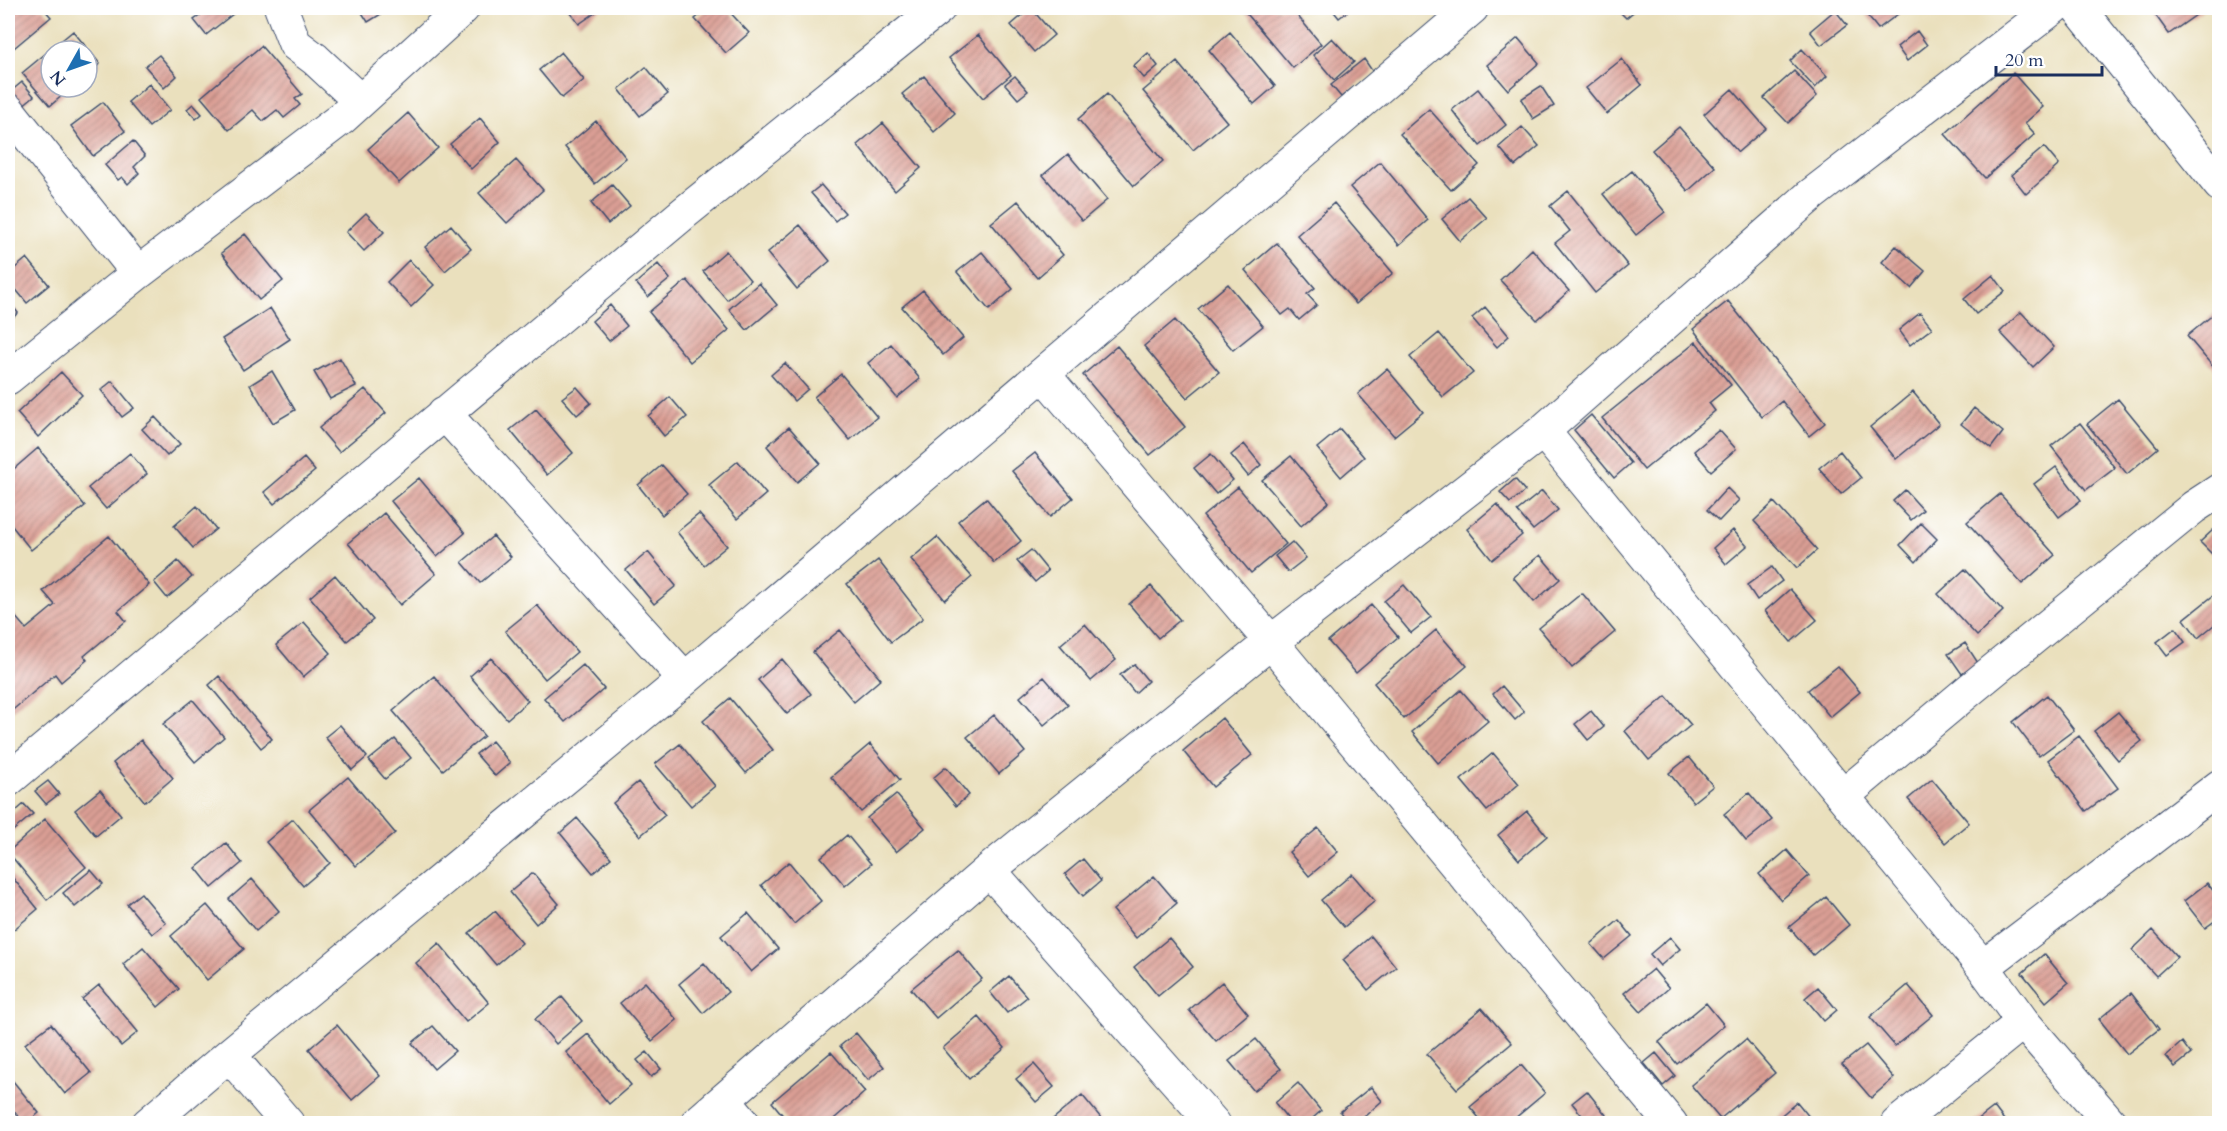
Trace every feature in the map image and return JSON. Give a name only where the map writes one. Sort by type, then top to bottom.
[{"type":"street","points":[[281,8],[295,44],[315,59],[360,101]]},
{"type":"street","points":[[8,378],[138,273],[342,118],[463,8]]},
{"type":"street","points":[[8,780],[684,213],[939,8]]},
{"type":"street","points":[[148,1124],[685,679],[1472,8]]},
{"type":"street","points":[[696,1124],[734,1112],[989,870],[1271,642],[1543,431],[1811,195],[2053,8]]},
{"type":"street","points":[[2078,8],[2220,185]]},
{"type":"street","points":[[8,110],[138,273]]},
{"type":"street","points":[[1043,374],[1271,642],[1671,1124]]},
{"type":"street","points":[[444,413],[685,679]]},
{"type":"street","points":[[1543,431],[1983,967],[2023,1022],[2111,1124]]},
{"type":"street","points":[[1843,796],[2194,507],[2220,490]]},
{"type":"street","points":[[1983,967],[2220,786]]},
{"type":"street","points":[[989,870],[1214,1124]]},
{"type":"street","points":[[1897,1124],[2023,1022]]},
{"type":"street","points":[[229,1055],[288,1124]]},
{"type":"building","points":[[10,8],[43,8],[51,17],[8,53],[8,10]]},
{"type":"building","points":[[211,8],[228,8],[233,14],[206,35],[194,20]]},
{"type":"building","points":[[359,8],[391,8],[368,22]]},
{"type":"building","points":[[567,8],[602,8],[579,24]]},
{"type":"building","points":[[708,8],[726,8],[749,33],[726,53],[695,19]]},
{"type":"building","points":[[1031,8],[1054,35],[1034,52],[1011,25]]},
{"type":"building","points":[[1242,8],[1291,8],[1321,44],[1293,68]]},
{"type":"building","points":[[1331,8],[1352,8],[1339,18]]},
{"type":"building","points":[[1616,8],[1638,8],[1626,18]]},
{"type":"building","points":[[1861,8],[1906,8],[1878,29]]},
{"type":"building","points":[[2206,8],[2169,34],[2151,9]]},
{"type":"building","points":[[1835,10],[1847,25],[1821,45],[1810,31]]},
{"type":"building","points":[[73,31],[80,39],[63,39]]},
{"type":"building","points":[[1917,31],[1927,45],[1907,61],[1897,47]]},
{"type":"building","points":[[1230,32],[1275,86],[1254,104],[1209,50]]},
{"type":"building","points":[[978,35],[1011,75],[983,98],[949,58]]},
{"type":"building","points":[[1332,38],[1354,62],[1334,80],[1313,55]]},
{"type":"building","points":[[1518,38],[1539,63],[1508,90],[1487,65]]},
{"type":"building","points":[[261,46],[302,94],[295,99],[300,105],[284,118],[277,110],[263,121],[253,110],[229,130],[201,97]]},
{"type":"building","points":[[1802,49],[1827,76],[1815,88],[1790,61]]},
{"type":"building","points":[[561,52],[584,80],[562,98],[539,70]]},
{"type":"building","points":[[1148,53],[1158,66],[1144,78],[1133,66]]},
{"type":"building","points":[[159,55],[177,76],[164,88],[145,66]]},
{"type":"building","points":[[39,59],[39,93],[22,73]]},
{"type":"building","points":[[1364,59],[1373,72],[1341,97],[1331,85]]},
{"type":"building","points":[[1622,59],[1642,85],[1607,114],[1586,88]]},
{"type":"building","points":[[1177,62],[1227,122],[1193,150],[1143,91]]},
{"type":"building","points":[[646,67],[668,94],[640,116],[619,89]]},
{"type":"building","points":[[1794,71],[1817,96],[1788,123],[1764,98]]},
{"type":"building","points":[[2013,73],[2043,107],[2025,123],[2035,134],[1985,178],[1945,134]]},
{"type":"building","points":[[924,76],[955,113],[934,132],[902,94]]},
{"type":"building","points":[[1015,76],[1028,91],[1018,99],[1005,84]]},
{"type":"building","points":[[22,82],[34,96],[22,106],[10,92]]},
{"type":"building","points":[[149,84],[170,110],[149,127],[128,102]]},
{"type":"building","points":[[1541,86],[1554,106],[1533,119],[1521,99]]},
{"type":"building","points":[[1478,89],[1506,125],[1480,146],[1452,110]]},
{"type":"building","points":[[1732,89],[1766,128],[1738,152],[1704,114]]},
{"type":"building","points":[[1107,94],[1163,161],[1134,186],[1078,119]]},
{"type":"building","points":[[44,99],[58,99],[50,106]]},
{"type":"building","points":[[103,102],[125,131],[93,156],[71,126]]},
{"type":"building","points":[[193,104],[202,114],[196,119],[187,109]]},
{"type":"building","points":[[1429,109],[1479,165],[1451,190],[1400,134]]},
{"type":"building","points":[[408,113],[438,148],[399,183],[368,149]]},
{"type":"building","points":[[480,118],[500,142],[471,169],[450,144]]},
{"type":"building","points":[[596,121],[626,158],[595,184],[565,147]]},
{"type":"building","points":[[883,123],[921,168],[895,191],[857,145]]},
{"type":"building","points":[[1522,127],[1539,146],[1515,166],[1499,147]]},
{"type":"building","points":[[1679,127],[1715,167],[1688,191],[1652,150]]},
{"type":"building","points":[[133,141],[145,156],[134,167],[139,173],[128,184],[122,177],[118,180],[105,165]]},
{"type":"building","points":[[2044,147],[2059,165],[2026,194],[2011,175]]},
{"type":"building","points":[[1068,154],[1107,200],[1082,221],[1043,175]]},
{"type":"building","points":[[516,160],[543,190],[507,223],[479,193]]},
{"type":"building","points":[[1380,162],[1428,220],[1399,245],[1350,187]]},
{"type":"building","points":[[1632,171],[1665,212],[1636,235],[1603,194]]},
{"type":"building","points":[[612,185],[630,206],[608,224],[591,203]]},
{"type":"building","points":[[821,185],[845,213],[835,221],[811,193]]},
{"type":"building","points":[[1568,191],[1628,266],[1595,293],[1555,243],[1570,231],[1550,206]]},
{"type":"building","points":[[1468,197],[1487,218],[1460,241],[1442,219]]},
{"type":"building","points":[[1018,201],[1063,255],[1037,278],[991,223]]},
{"type":"building","points":[[1334,203],[1393,273],[1356,304],[1297,235]]},
{"type":"building","points":[[366,213],[384,232],[364,251],[346,232]]},
{"type":"building","points":[[451,225],[471,249],[445,271],[425,247]]},
{"type":"building","points":[[800,225],[830,261],[797,289],[767,253]]},
{"type":"building","points":[[245,234],[283,281],[259,300],[221,253]]},
{"type":"building","points":[[1277,243],[1315,288],[1307,294],[1317,305],[1299,320],[1290,309],[1282,315],[1245,270]]},
{"type":"building","points":[[1896,246],[1925,271],[1911,288],[1882,262]]},
{"type":"building","points":[[1532,249],[1569,291],[1537,320],[1500,280]]},
{"type":"building","points":[[726,251],[750,280],[727,300],[703,271]]},
{"type":"building","points":[[982,252],[1013,289],[989,310],[957,272]]},
{"type":"building","points":[[27,258],[49,285],[27,303],[8,280],[8,274]]},
{"type":"building","points":[[409,260],[434,285],[411,307],[387,282]]},
{"type":"building","points":[[658,264],[670,279],[648,297],[636,283]]},
{"type":"building","points":[[1993,275],[2005,291],[1976,314],[1964,299]]},
{"type":"building","points":[[687,280],[729,330],[690,362],[649,312]]},
{"type":"building","points":[[759,283],[777,305],[747,330],[729,309]]},
{"type":"building","points":[[1228,284],[1263,326],[1233,350],[1198,309]]},
{"type":"building","points":[[923,290],[963,338],[943,355],[902,307]]},
{"type":"building","points":[[8,300],[18,313],[8,322]]},
{"type":"building","points":[[1728,301],[1825,423],[1809,436],[1782,401],[1762,417],[1693,329]]},
{"type":"building","points":[[610,305],[627,326],[609,341],[592,321]]},
{"type":"building","points":[[1485,307],[1509,336],[1497,347],[1472,318]]},
{"type":"building","points":[[270,308],[290,339],[243,370],[222,339]]},
{"type":"building","points":[[2220,309],[2220,375],[2187,336]]},
{"type":"building","points":[[2021,312],[2054,347],[2033,367],[2000,332]]},
{"type":"building","points":[[1920,313],[1932,328],[1910,345],[1899,330]]},
{"type":"building","points":[[1175,320],[1219,372],[1187,398],[1144,346]]},
{"type":"building","points":[[1439,333],[1473,373],[1443,397],[1410,357]]},
{"type":"building","points":[[1696,342],[1731,385],[1709,403],[1715,411],[1644,470],[1602,418]]},
{"type":"building","points":[[891,344],[920,379],[897,398],[868,363]]},
{"type":"building","points":[[1117,346],[1185,427],[1150,455],[1083,375]]},
{"type":"building","points":[[340,358],[356,386],[330,399],[314,372]]},
{"type":"building","points":[[785,363],[808,389],[794,401],[771,375]]},
{"type":"building","points":[[1387,369],[1423,412],[1394,436],[1358,394]]},
{"type":"building","points":[[272,371],[295,410],[273,423],[250,385]]},
{"type":"building","points":[[61,372],[82,395],[38,437],[17,413]]},
{"type":"building","points":[[841,374],[877,417],[850,440],[814,397]]},
{"type":"building","points":[[112,381],[134,408],[122,417],[101,390]]},
{"type":"building","points":[[577,387],[591,403],[577,415],[562,398]]},
{"type":"building","points":[[365,389],[386,413],[339,452],[319,428]]},
{"type":"building","points":[[1913,392],[1939,424],[1896,459],[1870,427]]},
{"type":"building","points":[[670,397],[687,417],[664,436],[648,416]]},
{"type":"building","points":[[2118,399],[2158,448],[2127,474],[2087,424]]},
{"type":"building","points":[[1974,408],[2003,432],[1991,448],[1961,424]]},
{"type":"building","points":[[536,409],[573,453],[547,475],[510,430]]},
{"type":"building","points":[[1591,415],[1631,463],[1614,478],[1574,430]]},
{"type":"building","points":[[155,417],[180,444],[167,456],[142,429]]},
{"type":"building","points":[[2080,423],[2115,468],[2086,490],[2051,446]]},
{"type":"building","points":[[789,427],[820,463],[797,482],[767,446]]},
{"type":"building","points":[[1340,429],[1364,457],[1341,477],[1317,448]]},
{"type":"building","points":[[1719,430],[1736,449],[1711,471],[1694,451]]},
{"type":"building","points":[[1244,444],[1261,465],[1248,476],[1231,455]]},
{"type":"building","points":[[38,448],[85,506],[31,550],[8,521],[8,474]]},
{"type":"building","points":[[1840,451],[1861,478],[1841,494],[1819,468]]},
{"type":"building","points":[[130,453],[147,474],[106,509],[88,488]]},
{"type":"building","points":[[1035,453],[1073,498],[1050,517],[1012,471]]},
{"type":"building","points":[[1211,454],[1233,480],[1216,494],[1194,468]]},
{"type":"building","points":[[1291,456],[1329,502],[1301,526],[1262,480]]},
{"type":"building","points":[[304,458],[315,471],[274,504],[264,492]]},
{"type":"building","points":[[738,461],[766,494],[737,519],[709,485]]},
{"type":"building","points":[[662,465],[687,494],[662,515],[638,485]]},
{"type":"building","points":[[2056,467],[2081,500],[2059,517],[2034,484]]},
{"type":"building","points":[[419,478],[465,533],[437,557],[391,501]]},
{"type":"building","points":[[1515,479],[1525,491],[1510,503],[1500,492]]},
{"type":"building","points":[[1238,487],[1286,544],[1251,573],[1203,516]]},
{"type":"building","points":[[1727,488],[1739,500],[1719,521],[1707,510]]},
{"type":"building","points":[[1905,490],[1923,510],[1911,520],[1893,501]]},
{"type":"building","points":[[1542,491],[1558,510],[1533,530],[1517,511]]},
{"type":"building","points":[[2000,494],[2055,555],[2022,584],[1967,522]]},
{"type":"building","points":[[986,498],[1021,541],[994,563],[958,521]]},
{"type":"building","points":[[1774,502],[1817,550],[1797,568],[1754,521]]},
{"type":"building","points":[[1497,504],[1522,535],[1492,560],[1467,529]]},
{"type":"building","points":[[197,506],[216,529],[193,548],[174,526]]},
{"type":"building","points":[[384,513],[436,574],[400,605],[348,543]]},
{"type":"building","points":[[699,514],[727,546],[704,565],[677,532]]},
{"type":"building","points":[[1921,523],[1937,539],[1916,562],[1900,545]]},
{"type":"building","points":[[1733,530],[1747,546],[1726,564],[1713,548]]},
{"type":"building","points":[[2213,530],[2220,537],[2220,548],[2212,554],[2200,542]]},
{"type":"building","points":[[109,536],[149,585],[118,611],[126,621],[84,656],[87,660],[61,682],[55,674],[8,714],[8,621],[14,615],[26,629],[55,605],[43,591]]},
{"type":"building","points":[[493,536],[511,557],[480,583],[462,562]]},
{"type":"building","points":[[937,537],[972,577],[945,600],[911,559]]},
{"type":"building","points":[[1292,542],[1306,558],[1288,572],[1275,556]]},
{"type":"building","points":[[1031,550],[1048,571],[1035,582],[1017,561]]},
{"type":"building","points":[[648,552],[676,586],[654,604],[626,570]]},
{"type":"building","points":[[1540,555],[1560,579],[1534,602],[1513,577]]},
{"type":"building","points":[[878,560],[923,618],[891,642],[847,584]]},
{"type":"building","points":[[178,561],[192,577],[167,598],[154,582]]},
{"type":"building","points":[[1772,567],[1782,581],[1757,600],[1747,585]]},
{"type":"building","points":[[1965,569],[2003,611],[1977,636],[1938,594]]},
{"type":"building","points":[[335,575],[373,620],[347,641],[310,597]]},
{"type":"building","points":[[1404,585],[1431,617],[1411,633],[1384,601]]},
{"type":"building","points":[[1151,586],[1180,620],[1158,638],[1129,604]]},
{"type":"building","points":[[1790,589],[1817,620],[1791,642],[1765,611]]},
{"type":"building","points":[[1582,593],[1615,632],[1572,668],[1539,628]]},
{"type":"building","points":[[2214,595],[2220,603],[2220,620],[2198,638],[2184,619]]},
{"type":"building","points":[[537,605],[577,652],[545,679],[505,631]]},
{"type":"building","points":[[1371,605],[1398,637],[1356,673],[1328,641]]},
{"type":"building","points":[[304,622],[331,653],[303,677],[276,645]]},
{"type":"building","points":[[1085,624],[1116,660],[1091,681],[1060,645]]},
{"type":"building","points":[[2175,628],[2185,642],[2167,655],[2157,642]]},
{"type":"building","points":[[840,630],[881,679],[854,702],[813,652]]},
{"type":"building","points":[[1436,630],[1467,666],[1404,719],[1374,683]]},
{"type":"building","points":[[1965,643],[1978,663],[1962,674],[1948,654]]},
{"type":"building","points":[[491,658],[528,701],[507,719],[470,676]]},
{"type":"building","points":[[782,659],[811,694],[787,714],[758,680]]},
{"type":"building","points":[[1134,664],[1148,681],[1135,693],[1120,675]]},
{"type":"building","points":[[583,665],[604,689],[565,722],[544,698]]},
{"type":"building","points":[[1838,666],[1860,692],[1830,717],[1808,690]]},
{"type":"building","points":[[219,676],[272,739],[261,748],[209,685]]},
{"type":"building","points":[[434,676],[484,736],[443,770],[393,711]]},
{"type":"building","points":[[1044,677],[1068,705],[1044,725],[1020,697]]},
{"type":"building","points":[[1502,686],[1524,712],[1515,720],[1493,694]]},
{"type":"building","points":[[1461,690],[1488,721],[1438,763],[1412,732]]},
{"type":"building","points":[[2047,695],[2074,730],[2039,756],[2013,722]]},
{"type":"building","points":[[1666,696],[1691,725],[1649,760],[1625,731]]},
{"type":"building","points":[[730,698],[773,750],[746,773],[703,721]]},
{"type":"building","points":[[193,700],[224,737],[195,762],[163,724]]},
{"type":"building","points":[[1591,711],[1604,727],[1588,740],[1575,724]]},
{"type":"building","points":[[2118,712],[2142,741],[2118,760],[2094,731]]},
{"type":"building","points":[[994,715],[1025,752],[999,774],[967,737]]},
{"type":"building","points":[[1222,718],[1252,755],[1213,787],[1183,751]]},
{"type":"building","points":[[340,725],[367,757],[352,770],[325,737]]},
{"type":"building","points":[[2079,736],[2118,788],[2086,811],[2048,760]]},
{"type":"building","points":[[395,739],[411,758],[385,779],[369,760]]},
{"type":"building","points":[[141,740],[173,778],[145,802],[113,763]]},
{"type":"building","points":[[492,741],[510,763],[495,776],[476,754]]},
{"type":"building","points":[[680,744],[715,786],[691,806],[655,764]]},
{"type":"building","points":[[870,744],[900,780],[861,812],[831,777]]},
{"type":"building","points":[[1493,753],[1519,784],[1487,811],[1461,780]]},
{"type":"building","points":[[1689,757],[1713,786],[1693,802],[1669,773]]},
{"type":"building","points":[[946,767],[969,795],[956,806],[933,778]]},
{"type":"building","points":[[348,777],[395,833],[356,866],[309,810]]},
{"type":"building","points":[[1932,779],[1969,823],[1945,843],[1908,799]]},
{"type":"building","points":[[48,781],[59,794],[46,804],[35,791]]},
{"type":"building","points":[[638,782],[665,815],[640,836],[613,803]]},
{"type":"building","points":[[100,790],[121,815],[96,836],[75,810]]},
{"type":"building","points":[[1749,793],[1772,820],[1746,841],[1724,814]]},
{"type":"building","points":[[896,794],[925,828],[896,852],[867,818]]},
{"type":"building","points":[[24,804],[33,814],[8,835],[8,818]]},
{"type":"building","points":[[1527,811],[1547,836],[1519,860],[1498,835]]},
{"type":"building","points":[[577,818],[611,858],[593,873],[560,833]]},
{"type":"building","points":[[45,819],[86,867],[47,900],[8,852]]},
{"type":"building","points":[[293,819],[330,863],[303,886],[266,842]]},
{"type":"building","points":[[1318,828],[1338,852],[1309,876],[1289,852]]},
{"type":"building","points":[[847,835],[871,864],[845,886],[821,857]]},
{"type":"building","points":[[226,843],[242,863],[212,888],[196,868]]},
{"type":"building","points":[[1787,850],[1809,876],[1781,900],[1759,874]]},
{"type":"building","points":[[1083,859],[1101,881],[1083,896],[1065,874]]},
{"type":"building","points":[[789,862],[821,901],[794,924],[761,885]]},
{"type":"building","points":[[91,870],[103,884],[75,907],[63,893]]},
{"type":"building","points":[[8,872],[38,909],[12,931],[8,926]]},
{"type":"building","points":[[533,873],[559,904],[536,924],[510,892]]},
{"type":"building","points":[[1352,874],[1375,901],[1344,927],[1321,900]]},
{"type":"building","points":[[1154,876],[1177,903],[1136,938],[1113,910]]},
{"type":"building","points":[[252,879],[279,911],[256,931],[229,899]]},
{"type":"building","points":[[2207,883],[2220,899],[2220,917],[2205,928],[2184,901]]},
{"type":"building","points":[[141,893],[166,923],[152,934],[127,904]]},
{"type":"building","points":[[1826,897],[1849,925],[1813,955],[1789,927]]},
{"type":"building","points":[[207,905],[244,949],[207,980],[171,936]]},
{"type":"building","points":[[495,911],[522,943],[496,965],[469,933]]},
{"type":"building","points":[[748,913],[778,949],[751,972],[721,936]]},
{"type":"building","points":[[1619,920],[1632,936],[1604,959],[1591,944]]},
{"type":"building","points":[[2153,930],[2177,957],[2156,976],[2132,950]]},
{"type":"building","points":[[1371,936],[1396,967],[1368,990],[1343,960]]},
{"type":"building","points":[[1670,937],[1680,949],[1660,966],[1650,954]]},
{"type":"building","points":[[1169,938],[1193,967],[1158,996],[1134,967]]},
{"type":"building","points":[[439,943],[489,1003],[466,1022],[416,963]]},
{"type":"building","points":[[143,947],[179,989],[158,1007],[123,964]]},
{"type":"building","points":[[958,950],[982,979],[936,1018],[911,989]]},
{"type":"building","points":[[2044,954],[2068,983],[2046,1002],[2022,973]]},
{"type":"building","points":[[704,963],[728,992],[703,1013],[679,984]]},
{"type":"building","points":[[1653,969],[1669,988],[1641,1012],[1624,993]]},
{"type":"building","points":[[1009,976],[1027,997],[1007,1013],[990,992]]},
{"type":"building","points":[[645,982],[677,1020],[652,1041],[620,1003]]},
{"type":"building","points":[[1222,982],[1248,1014],[1216,1041],[1189,1010]]},
{"type":"building","points":[[99,985],[138,1032],[121,1046],[82,999]]},
{"type":"building","points":[[1908,985],[1933,1015],[1895,1046],[1870,1017]]},
{"type":"building","points":[[1818,987],[1837,1010],[1824,1021],[1805,998]]},
{"type":"building","points":[[2131,993],[2159,1029],[2127,1054],[2099,1019]]},
{"type":"building","points":[[562,997],[582,1021],[556,1044],[535,1019]]},
{"type":"building","points":[[1706,1003],[1724,1025],[1677,1064],[1659,1042]]},
{"type":"building","points":[[1482,1008],[1512,1043],[1457,1089],[1427,1054]]},
{"type":"building","points":[[979,1017],[1005,1048],[969,1079],[943,1048]]},
{"type":"building","points":[[51,1024],[91,1073],[65,1094],[25,1044]]},
{"type":"building","points":[[337,1025],[380,1076],[352,1100],[309,1049]]},
{"type":"building","points":[[433,1026],[455,1051],[434,1069],[412,1043]]},
{"type":"building","points":[[856,1033],[884,1067],[868,1080],[840,1046]]},
{"type":"building","points":[[588,1034],[631,1085],[609,1104],[566,1052]]},
{"type":"building","points":[[1256,1039],[1281,1069],[1254,1091],[1229,1061]]},
{"type":"building","points":[[1746,1039],[1775,1073],[1720,1119],[1691,1085]]},
{"type":"building","points":[[2182,1042],[2191,1054],[2175,1067],[2166,1056]]},
{"type":"building","points":[[1866,1045],[1894,1078],[1871,1098],[1842,1064]]},
{"type":"building","points":[[647,1052],[661,1069],[651,1077],[637,1060]]},
{"type":"building","points":[[831,1052],[865,1092],[828,1124],[790,1124],[772,1102]]},
{"type":"building","points":[[1656,1053],[1675,1076],[1663,1086],[1644,1063]]},
{"type":"building","points":[[1034,1064],[1054,1087],[1036,1102],[1016,1079]]},
{"type":"building","points":[[1521,1065],[1545,1093],[1508,1124],[1484,1124],[1470,1107]]},
{"type":"building","points":[[8,1075],[39,1113],[26,1124],[8,1104]]},
{"type":"building","points":[[1298,1083],[1321,1111],[1306,1124],[1292,1124],[1275,1103]]},
{"type":"building","points":[[1371,1087],[1382,1101],[1356,1124],[1349,1124],[1340,1112]]},
{"type":"building","points":[[1587,1091],[1606,1115],[1596,1124],[1589,1124],[1572,1103]]},
{"type":"building","points":[[1082,1095],[1106,1124],[1047,1124]]},
{"type":"building","points":[[1797,1102],[1815,1124],[1771,1124]]},
{"type":"building","points":[[1994,1107],[2007,1124],[1972,1124]]}]
